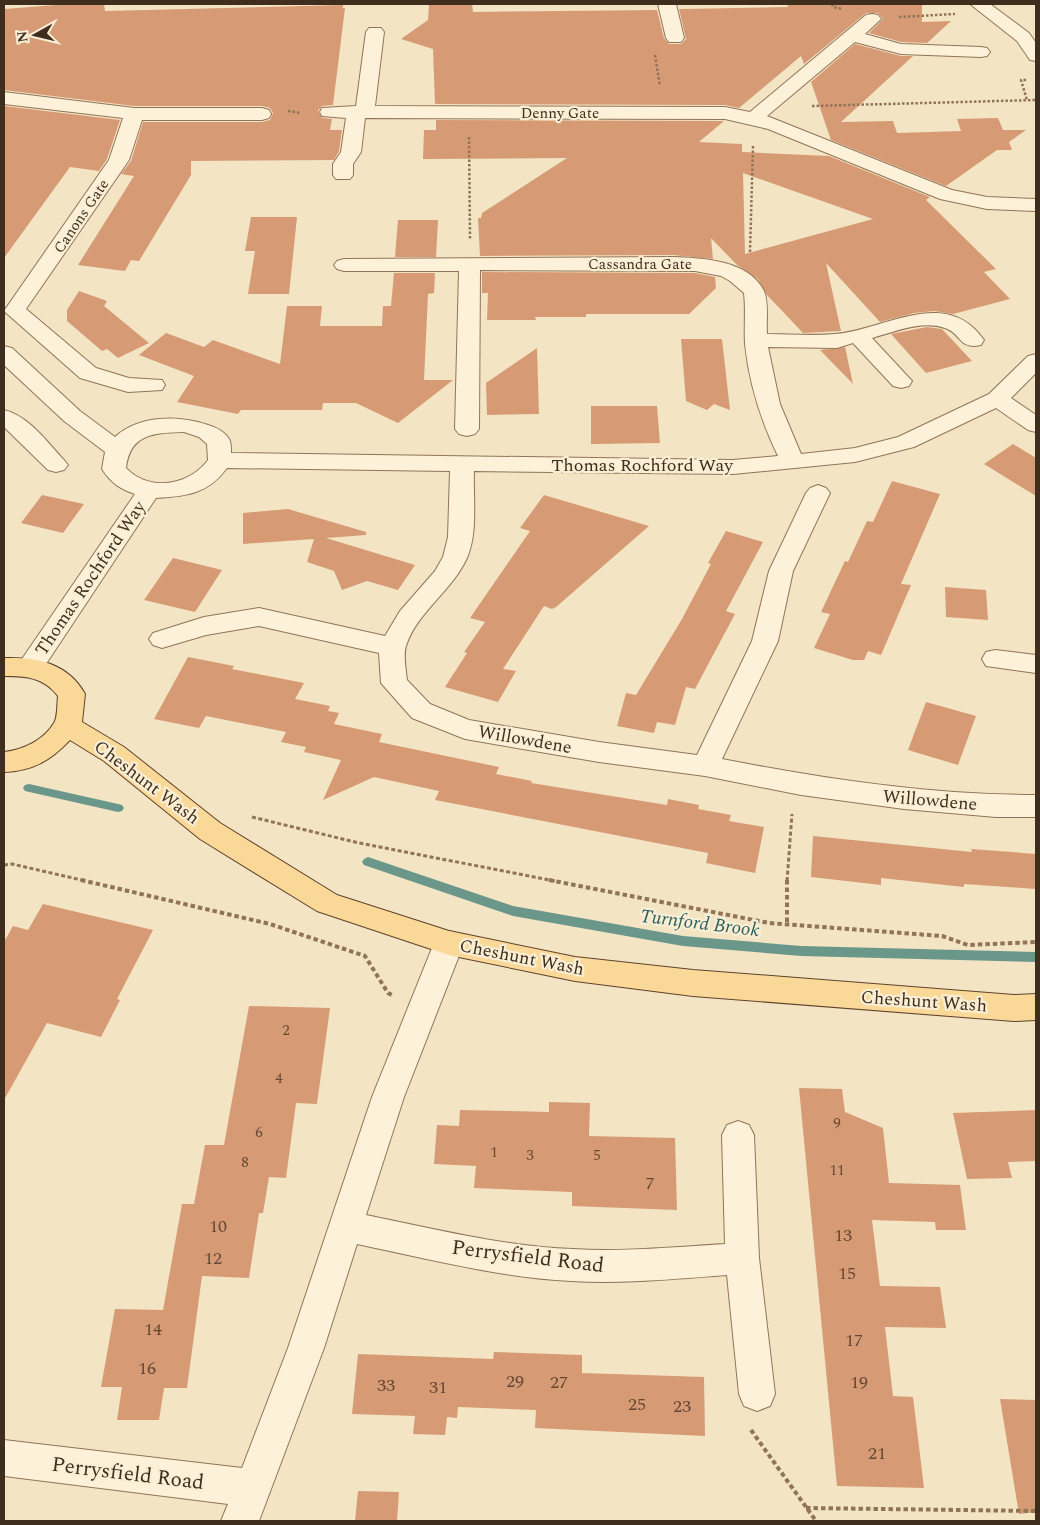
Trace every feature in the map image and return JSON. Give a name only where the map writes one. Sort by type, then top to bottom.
[{"type":"main road","points":[[4,667],[31,666],[61,679],[72,694],[68,726],[44,750],[18,761],[4,762]]},
{"type":"main road","name":"Cheshunt Wash","points":[[68,726],[114,754],[210,831],[327,903],[449,943],[576,969],[693,983],[996,1006],[1036,1007]]},
{"type":"street","points":[[667,4],[674,38]]},
{"type":"street","points":[[985,8],[1023,37],[1036,56]]},
{"type":"street","points":[[754,118],[872,19]]},
{"type":"street","points":[[343,175],[343,164],[351,152],[360,112],[375,32]]},
{"type":"street","points":[[852,36],[901,49],[981,52]]},
{"type":"street","points":[[4,98],[134,114],[262,114]]},
{"type":"street","name":"Denny Gate","points":[[329,112],[725,113],[754,118],[947,195],[988,204],[1036,205]]},
{"type":"street","name":"Canons Gate","points":[[134,114],[119,160],[14,310],[59,350],[88,372],[128,385],[154,385]]},
{"type":"street","name":"Cassandra Gate","points":[[344,265],[693,263],[720,269],[742,279],[750,286]]},
{"type":"street","points":[[467,429],[470,265]]},
{"type":"street","points":[[750,286],[754,292],[756,302],[756,340],[763,386],[775,425],[793,462]]},
{"type":"street","points":[[756,340],[820,342],[859,336],[911,321],[943,320],[961,328],[973,340]]},
{"type":"street","points":[[859,336],[901,381]]},
{"type":"street","points":[[4,354],[72,416],[117,450]]},
{"type":"street","name":"Thomas Rochford Way","points":[[220,460],[732,466],[855,455],[906,442],[997,399],[1036,361]]},
{"type":"street","points":[[997,399],[1036,425]]},
{"type":"street","points":[[4,417],[19,427],[56,466]]},
{"type":"street","points":[[186,425],[207,432],[218,441],[220,460],[208,477],[183,489],[149,491],[127,483],[114,469],[117,450],[128,437],[151,427],[186,425]]},
{"type":"street","points":[[162,639],[204,626],[259,617],[392,647],[409,617],[444,576],[455,557],[460,537],[462,464]]},
{"type":"street","name":"Thomas Rochford Way","points":[[31,666],[149,491]]},
{"type":"street","points":[[706,766],[765,641],[781,571],[818,493]]},
{"type":"street","name":"Willowdene","points":[[392,647],[394,683],[421,711],[465,729],[599,752],[706,766],[794,783],[904,798],[996,806],[1036,806]]},
{"type":"street","points":[[995,659],[1036,664]]},
{"type":"street","points":[[240,1521],[306,1348],[388,1097],[449,943]]},
{"type":"street","points":[[738,1135],[742,1258],[757,1394]]},
{"type":"street","name":"Perrysfield Road","points":[[345,1226],[512,1258],[569,1265],[630,1267],[742,1258]]},
{"type":"street","name":"Perrysfield Road","points":[[4,1458],[253,1488]]},
{"type":"path","points":[[872,19],[985,8]]},
{"type":"path","points":[[654,50],[664,113]]},
{"type":"path","points":[[1027,101],[1021,80],[1032,80]]},
{"type":"path","points":[[782,95],[808,106],[1036,100]]},
{"type":"path","points":[[262,114],[273,109],[317,116],[329,112]]},
{"type":"path","points":[[469,112],[470,265]]},
{"type":"path","points":[[750,286],[754,118]]},
{"type":"path","points":[[787,926],[786,891],[794,783]]},
{"type":"path","points":[[252,817],[359,843],[787,926],[942,936],[968,945],[1036,942]]},
{"type":"path","points":[[4,865],[12,864],[270,924],[365,956],[388,993],[424,1005]]},
{"type":"path","points":[[757,1394],[738,1410],[816,1521]]},
{"type":"path","points":[[806,1508],[1036,1511]]},
{"type":"building","points":[[69,4],[104,4],[105,11],[343,5],[343,8],[345,8],[333,105],[322,106],[318,111],[322,118],[332,119],[330,130],[342,130],[339,151],[334,160],[191,161],[191,175],[139,261],[131,260],[125,271],[78,265],[134,176],[121,174],[131,161],[143,122],[262,122],[270,120],[273,113],[270,108],[262,106],[134,106],[4,90],[4,9]]},
{"type":"building","points":[[472,4],[473,12],[657,10],[664,38],[669,44],[681,44],[686,39],[679,9],[788,7],[787,4],[922,4],[922,22],[951,21],[927,43],[901,42],[869,33],[883,19],[878,13],[866,13],[804,64],[801,56],[739,108],[725,105],[435,104],[433,49],[401,39],[428,20],[429,5]]},
{"type":"building","points":[[855,44],[901,56],[913,56],[841,122],[893,121],[897,133],[961,131],[957,119],[998,118],[1003,130],[1026,130],[1009,142],[1012,150],[997,150],[946,186],[831,140],[811,82]]},
{"type":"building","points":[[4,106],[120,120],[107,159],[99,171],[70,167],[4,258]]},
{"type":"building","points":[[436,120],[724,121],[699,142],[742,144],[742,152],[829,156],[930,197],[926,200],[996,269],[984,272],[1010,299],[953,314],[934,311],[914,313],[880,322],[826,263],[841,331],[803,333],[767,295],[758,279],[737,265],[711,238],[713,259],[673,255],[480,256],[478,218],[481,218],[482,213],[567,158],[423,159],[424,130],[436,130]],"holes":[[[743,173],[873,219],[745,254]]]},
{"type":"building","points":[[251,217],[297,217],[289,294],[248,294],[255,251],[245,251]]},
{"type":"building","points":[[398,220],[438,220],[436,257],[395,257]]},
{"type":"building","points":[[482,272],[695,273],[715,277],[716,288],[689,314],[586,314],[586,317],[535,317],[536,320],[487,320],[488,293],[482,293]]},
{"type":"building","points":[[394,273],[435,273],[434,293],[428,294],[424,380],[453,380],[398,423],[356,403],[323,403],[322,410],[241,410],[238,414],[177,402],[194,376],[139,355],[166,333],[204,347],[213,340],[280,364],[287,306],[322,306],[320,326],[382,326],[383,306],[391,306]]},
{"type":"building","points":[[79,291],[107,301],[104,306],[149,343],[118,358],[107,349],[102,351],[67,321],[67,310]]},
{"type":"building","points":[[927,327],[942,329],[972,361],[926,373],[891,334]]},
{"type":"building","points":[[681,339],[722,339],[730,410],[714,404],[707,410],[686,401]]},
{"type":"building","points":[[845,347],[853,384],[820,350]]},
{"type":"building","points":[[537,348],[539,414],[487,415],[486,383]]},
{"type":"building","points":[[591,406],[657,406],[660,443],[591,444]]},
{"type":"building","points":[[1013,444],[1036,458],[1036,496],[984,464]]},
{"type":"building","points":[[892,481],[940,494],[901,584],[911,585],[881,655],[868,651],[864,660],[853,660],[814,648],[830,614],[821,612],[845,561],[848,562],[867,521],[873,522]]},
{"type":"building","points":[[42,495],[84,504],[63,533],[21,523]]},
{"type":"building","points":[[544,495],[649,526],[556,607],[552,609],[544,606],[503,669],[516,671],[498,702],[445,687],[467,653],[464,652],[485,622],[470,618],[530,531],[520,528]]},
{"type":"building","points":[[288,509],[366,532],[366,535],[326,538],[415,565],[398,590],[367,581],[342,590],[334,571],[307,562],[314,539],[243,544],[243,513]]},
{"type":"building","points":[[726,531],[763,542],[726,611],[735,614],[695,689],[686,687],[675,725],[657,722],[654,733],[617,726],[626,693],[636,695],[682,619],[711,564],[708,563]]},
{"type":"building","points":[[173,558],[222,570],[195,612],[144,600]]},
{"type":"building","points":[[945,587],[986,590],[988,620],[946,617]]},
{"type":"building","points":[[188,657],[234,666],[232,669],[304,683],[295,699],[330,706],[328,711],[339,713],[334,724],[382,734],[379,742],[499,767],[496,774],[532,781],[531,783],[667,805],[668,799],[699,805],[698,809],[731,815],[729,821],[764,827],[755,873],[706,863],[708,853],[435,800],[439,791],[374,777],[323,800],[341,760],[304,752],[306,747],[281,742],[286,732],[206,716],[199,728],[154,719]]},
{"type":"building","points":[[926,702],[976,716],[958,765],[908,750]]},
{"type":"building","points":[[813,836],[972,852],[971,849],[1036,854],[1036,889],[964,884],[964,887],[881,878],[881,885],[811,877]]},
{"type":"building","points":[[43,904],[153,930],[117,999],[120,1000],[101,1037],[47,1023],[4,1100],[4,942],[13,926],[28,930]]},
{"type":"building","points":[[249,1006],[330,1008],[317,1104],[296,1103],[286,1178],[269,1177],[263,1213],[259,1213],[249,1278],[202,1276],[187,1388],[164,1388],[159,1420],[117,1420],[122,1387],[101,1387],[115,1309],[163,1310],[182,1204],[194,1204],[205,1145],[224,1145]]},
{"type":"building","points":[[799,1088],[842,1089],[845,1112],[883,1128],[889,1183],[960,1185],[966,1230],[936,1230],[935,1222],[872,1220],[880,1286],[940,1287],[946,1328],[885,1327],[893,1396],[913,1397],[924,1488],[837,1486]]},
{"type":"building","points":[[549,1102],[590,1103],[589,1136],[675,1138],[677,1210],[572,1206],[572,1192],[474,1188],[476,1166],[434,1164],[437,1125],[459,1126],[460,1110],[549,1112]]},
{"type":"building","points":[[1036,1110],[1036,1161],[1008,1162],[1012,1178],[967,1179],[953,1113]]},
{"type":"building","points":[[494,1352],[582,1355],[582,1373],[704,1377],[705,1436],[535,1428],[536,1410],[458,1407],[457,1418],[447,1417],[445,1435],[413,1434],[415,1416],[352,1414],[358,1354],[493,1359]]},
{"type":"building","points":[[1000,1399],[1036,1400],[1036,1512],[1019,1514]]},
{"type":"building","points":[[358,1491],[399,1492],[397,1521],[355,1521]]},
{"type":"waterway","name":"Turnford Brook","points":[[29,788],[118,808]]},
{"type":"waterway","name":"Turnford Brook","points":[[368,862],[513,911],[683,941],[801,951],[1036,957]]}]
